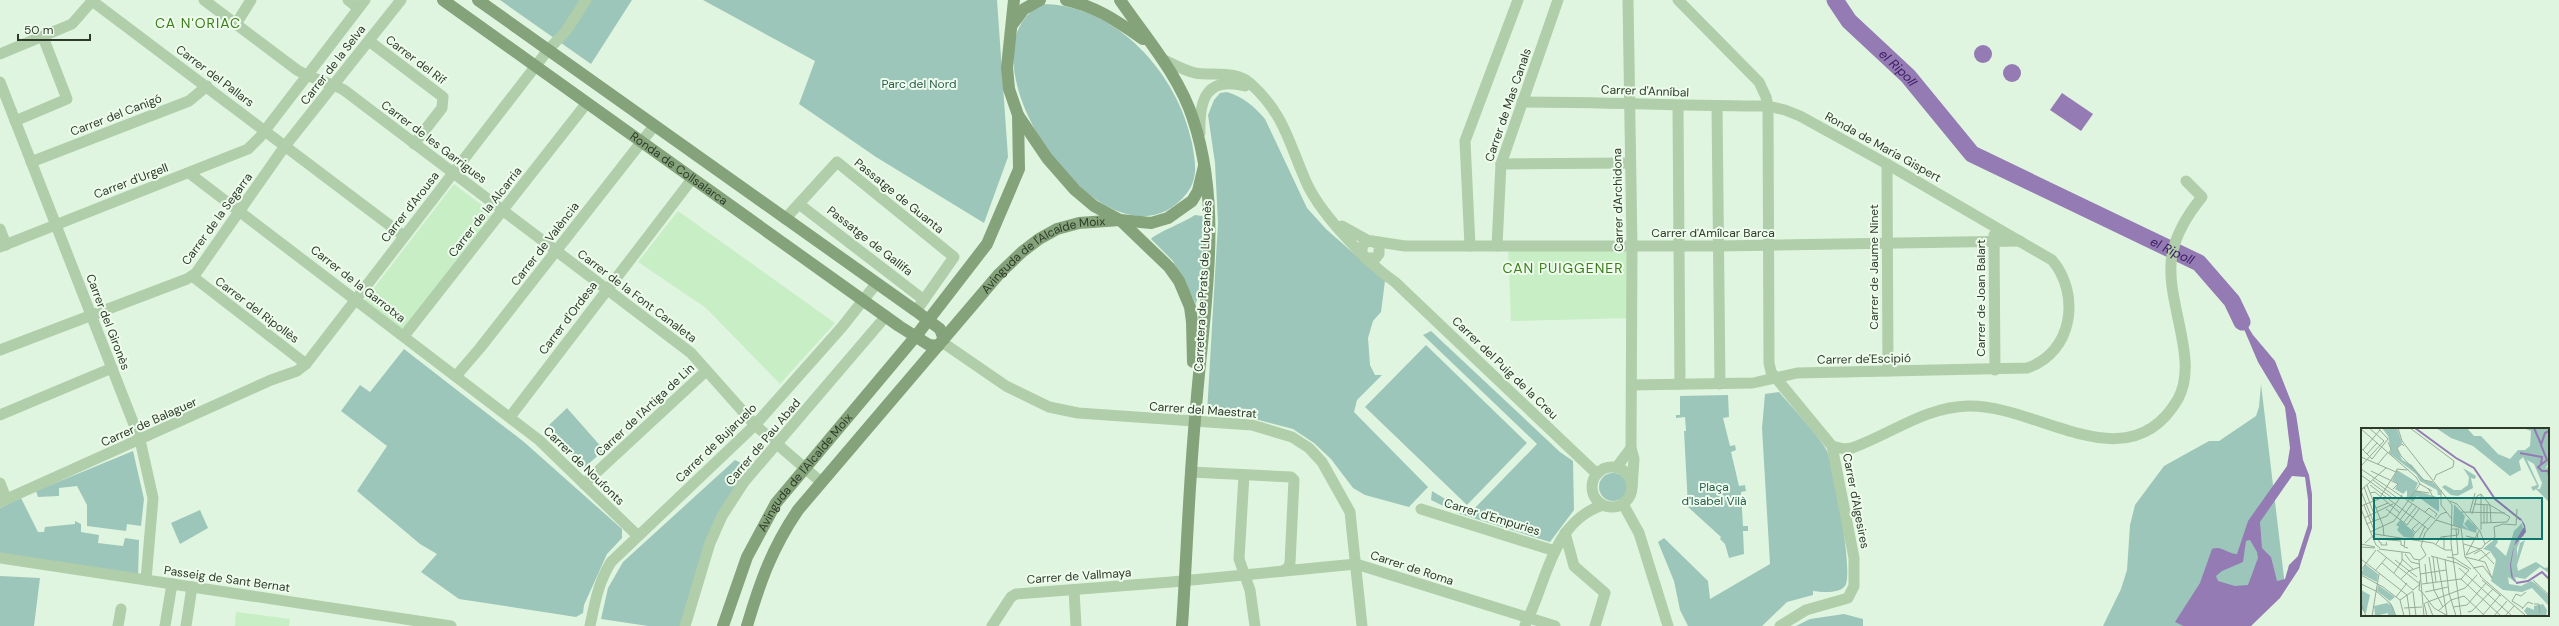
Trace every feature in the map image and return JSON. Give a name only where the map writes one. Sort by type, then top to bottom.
[{"type":"street","points":[[0,54],[72,24],[92,0]]},
{"type":"street","name":"Carrer del Pallars","points":[[92,0],[404,236]]},
{"type":"street","name":"Carrer de les Garrigues","points":[[204,0],[306,75],[334,85],[555,251]]},
{"type":"street","points":[[236,24],[251,0]]},
{"type":"street","points":[[348,0],[362,4]]},
{"type":"street","name":"Carrer de la Selva","points":[[285,146],[401,0]]},
{"type":"street","name":"Ronda de Collsalarca","points":[[443,0],[586,104],[886,316],[929,345],[941,343],[940,329],[916,311],[478,0]]},
{"type":"street","name":"Carrer d'Arousa","points":[[306,364],[355,298],[548,50],[566,31],[586,0]]},
{"type":"street","name":"Carretera de Prats de Lluçanès","points":[[1014,0],[1007,67],[1009,89],[1018,115],[1047,158],[1075,190],[1094,206],[1120,220],[1169,267],[1187,298],[1192,322],[1196,406]]},
{"type":"street","points":[[1010,28],[1024,9],[1040,0]]},
{"type":"street","name":"Carretera de Prats de Lluçanès","points":[[1066,0],[1085,4],[1103,12],[1149,43]]},
{"type":"street","name":"Carretera de Prats de Lluçanès","points":[[1120,0],[1149,43],[1162,59],[1187,102],[1200,140],[1208,186],[1208,248],[1191,472],[1182,626]]},
{"type":"street","points":[[1470,246],[1465,141],[1518,0]]},
{"type":"street","name":"Carrer de Mas Canals","points":[[1497,246],[1501,164],[1558,0]]},
{"type":"street","name":"Carrer d'Archidona","points":[[1628,0],[1632,246],[1631,448],[1634,459],[1632,486]]},
{"type":"street","points":[[1678,0],[1759,82],[1766,97],[1768,106]]},
{"type":"street","name":"Carrer de la Selva","points":[[265,130],[362,4]]},
{"type":"street","points":[[15,121],[67,99],[43,37]]},
{"type":"street","name":"Carrer del Rif","points":[[369,41],[440,93],[443,102],[442,108],[414,144]]},
{"type":"street","name":"Carrer del Puig de la Creu","points":[[1162,59],[1196,73],[1237,77],[1255,88],[1274,109],[1283,123],[1309,187],[1333,221],[1363,255],[1377,270],[1395,282],[1597,474]]},
{"type":"street","name":"Carrer del Gironès","points":[[0,82],[140,440],[153,498],[146,580]]},
{"type":"street","points":[[1200,140],[1201,106],[1211,89],[1225,83],[1255,88]]},
{"type":"street","name":"Carrer del Canigó","points":[[31,162],[189,101],[206,86]]},
{"type":"street","name":"Carrer d'Anníbal","points":[[1522,102],[1630,102],[1678,107],[1768,106]]},
{"type":"street","name":"Carrer de la Alcarria","points":[[404,336],[586,104]]},
{"type":"street","points":[[1717,106],[1716,236],[1719,246],[1720,384]]},
{"type":"street","name":"Ronda de Maria Gispert","points":[[1768,106],[1785,110],[1800,116],[1994,225],[2052,260],[2059,268],[2069,292],[2069,317]]},
{"type":"street","name":"Carrer d'Algesires","points":[[1768,106],[1767,246],[1769,363],[1771,372],[1776,379],[1832,446],[1854,558],[1854,586],[1848,598],[1806,610],[1780,626]]},
{"type":"street","points":[[1678,107],[1680,384]]},
{"type":"street","points":[[928,321],[987,244],[1013,186],[1019,169],[1018,115]]},
{"type":"street","name":"Carrer de València","points":[[456,376],[468,364],[654,126]]},
{"type":"street","name":"Carrer d'Urgell","points":[[3,246],[248,148],[265,130]]},
{"type":"street","name":"Carrer de la Segarra","points":[[0,350],[192,276],[204,263],[285,146]]},
{"type":"street","name":"Passatge de Guanta","points":[[785,219],[837,162],[954,257],[916,311]]},
{"type":"street","points":[[1501,164],[1630,164]]},
{"type":"street","name":"Carrer de Jaume Ninet","points":[[1887,164],[1886,243],[1888,371]]},
{"type":"street","name":"Carretera de Prats de Lluçanès","points":[[1120,220],[1151,223],[1178,212],[1198,192],[1204,166]]},
{"type":"street","name":"Carrer de la Garrotxa","points":[[189,172],[510,418]]},
{"type":"street","name":"Carrer d'Ordesa","points":[[510,418],[606,289],[692,179]]},
{"type":"street","points":[[1832,446],[1844,449],[1852,448],[1919,417],[1967,406],[2009,410],[2094,438],[2112,439],[2142,433],[2159,423],[2169,413],[2183,386],[2184,357],[2176,308],[2171,262],[2176,239],[2186,219],[2202,197],[2186,181]]},
{"type":"street","points":[[729,204],[741,188]]},
{"type":"street","name":"Passatge de Gallifa","points":[[799,204],[924,300]]},
{"type":"street","name":"Avinguda de l'Alcalde Moix","points":[[747,626],[761,580],[774,548],[798,510],[999,274],[1038,239],[1057,229],[1079,223],[1120,220]]},
{"type":"street","name":"Carrer del Puig de la Creu","points":[[1333,221],[1371,241]]},
{"type":"street","name":"Carrer de Joan Balart","points":[[1994,225],[1995,370]]},
{"type":"street","points":[[0,229],[3,246]]},
{"type":"street","points":[[1371,241],[1377,243],[1380,252],[1373,259],[1363,255],[1364,244],[1371,241]]},
{"type":"street","name":"Carrer d'Amílcar Barca","points":[[1371,241],[1405,246],[1767,246],[2021,241]]},
{"type":"street","name":"Carrer d'Amílcar Barca","points":[[1380,252],[1405,246]]},
{"type":"street","name":"Carrer de la Font Canaleta","points":[[555,251],[691,353],[755,425],[821,482]]},
{"type":"street","name":"Carrer del Puig de la Creu","points":[[1380,252],[1395,282]]},
{"type":"street","name":"Carrer del Ripollès","points":[[192,276],[306,364]]},
{"type":"street","name":"Carrer de Bujaruelo","points":[[590,626],[595,596],[601,577],[612,562],[755,425],[864,300],[876,284]]},
{"type":"street","name":"Carrer de Pau Abad","points":[[685,626],[710,543],[722,516],[744,482],[886,316]]},
{"type":"street","name":"Carrer de'Escipió","points":[[1632,384],[1761,383],[1797,373],[1995,370],[2027,368],[2044,360],[2061,338],[2069,317]]},
{"type":"street","name":"Avinguda de l'Alcalde Moix","points":[[723,626],[741,572],[757,536],[776,503],[928,321]]},
{"type":"street","name":"Carrer del Maestrat","points":[[941,343],[1006,386],[1049,407],[1078,414],[1246,425],[1271,429],[1292,437],[1309,448],[1322,462],[1350,512],[1362,626]]},
{"type":"street","name":"Carrer de Balaguer","points":[[3,500],[140,440],[271,380],[297,372],[306,364]]},
{"type":"street","points":[[0,415],[112,368]]},
{"type":"street","name":"Carrer de l'Artiga de Lin","points":[[584,484],[706,371]]},
{"type":"street","name":"Carrer de Noufonts","points":[[510,418],[539,440],[638,536]]},
{"type":"street","points":[[1616,468],[1631,448]]},
{"type":"street","points":[[1609,468],[1616,468],[1627,474],[1632,486],[1630,496],[1623,504],[1610,507],[1603,505],[1592,491],[1597,474],[1609,468]]},
{"type":"street","points":[[1191,472],[1291,477],[1294,480],[1290,563],[1288,568],[1283,571]]},
{"type":"street","points":[[1244,475],[1239,559],[1250,590],[1255,626]]},
{"type":"street","points":[[0,483],[3,500]]},
{"type":"street","points":[[1623,504],[1639,534],[1668,626]]},
{"type":"street","points":[[1527,623],[1555,551],[1565,533],[1588,511],[1603,505]]},
{"type":"street","name":"Carrer d'Empuries","points":[[1422,509],[1555,551]]},
{"type":"street","points":[[1565,533],[1574,566],[1605,593],[1595,626]]},
{"type":"street","name":"Passeig de Sant Bernat","points":[[0,558],[451,626]]},
{"type":"street","name":"Carrer de Roma","points":[[1185,581],[1356,564],[1527,623],[1555,626]]},
{"type":"street","name":"Carrer de Vallmaya","points":[[992,626],[1011,597],[1016,594],[1185,581]]},
{"type":"street","points":[[165,626],[172,584]]},
{"type":"street","points":[[186,626],[192,587]]},
{"type":"street","points":[[1074,590],[1076,626]]},
{"type":"street","points":[[118,626],[121,609]]},
{"type":"street","points":[[1068,626],[1075,610]]},
{"type":"green space","points":[[500,0],[632,0],[591,64]]},
{"type":"green space","name":"Parc del Nord","points":[[703,0],[997,0],[1008,157],[984,223],[876,157],[799,104],[815,61]]},
{"type":"green space","points":[[1042,4],[1069,7],[1095,16],[1118,30],[1140,48],[1158,69],[1173,92],[1185,117],[1192,143],[1195,175],[1191,187],[1187,193],[1155,215],[1119,211],[1083,189],[1050,154],[1026,111],[1014,68],[1018,30]]},
{"type":"green space","points":[[1227,92],[1248,102],[1265,119],[1307,208],[1326,229],[1385,281],[1381,312],[1373,321],[1368,338],[1370,365],[1375,375],[1382,375],[1357,400],[1354,412],[1428,487],[1409,507],[1365,495],[1353,488],[1331,459],[1314,443],[1293,429],[1251,418],[1207,413],[1218,223],[1215,163],[1208,115],[1214,100],[1220,93]]},
{"type":"green space","points":[[1195,215],[1203,216],[1202,275],[1196,304],[1173,261],[1151,239]]},
{"type":"green space","points":[[1431,331],[1560,452],[1573,461],[1574,510],[1550,542],[1460,514],[1431,500],[1432,491],[1467,512],[1471,512],[1537,444],[1423,335]]},
{"type":"green space","points":[[1426,345],[1527,443],[1467,505],[1365,407]]},
{"type":"green space","points":[[404,349],[524,442],[622,529],[622,538],[607,554],[584,605],[583,613],[576,617],[459,599],[421,572],[437,554],[420,544],[357,491],[387,446],[341,411],[360,385],[370,392]]},
{"type":"green space","points":[[2261,384],[2285,586],[2176,622],[2183,626],[2103,626],[2121,589],[2127,570],[2130,525],[2135,505],[2164,466],[2209,441],[2219,441],[2256,416],[2259,407]]},
{"type":"green space","points":[[1779,392],[1812,430],[1827,451],[1838,498],[1845,543],[1847,578],[1845,586],[1842,589],[1835,591],[1813,591],[1813,595],[1787,602],[1762,626],[1688,626],[1680,610],[1674,581],[1658,542],[1664,538],[1708,581],[1710,599],[1770,564],[1762,428],[1765,394]]},
{"type":"green space","name":"Plaça d'Isabel Vilà","points":[[1728,395],[1729,417],[1723,418],[1730,446],[1735,445],[1736,450],[1731,452],[1739,486],[1745,485],[1746,491],[1741,492],[1743,526],[1748,526],[1748,531],[1743,531],[1744,554],[1729,558],[1725,544],[1720,539],[1721,537],[1688,507],[1684,431],[1686,431],[1685,417],[1676,418],[1676,415],[1680,415],[1680,396]]},
{"type":"green space","points":[[567,408],[604,450],[584,468],[547,427]]},
{"type":"green space","points":[[133,451],[144,499],[141,526],[127,524],[126,531],[87,526],[87,505],[77,486],[59,488],[59,496],[38,497],[36,491]]},
{"type":"green space","points":[[735,460],[743,464],[743,475],[682,626],[648,626],[601,619],[608,588],[623,562]]},
{"type":"green space","points":[[1613,473],[1623,477],[1627,487],[1623,497],[1613,501],[1603,497],[1599,487],[1603,477]]},
{"type":"green space","points":[[21,498],[38,532],[44,532],[45,527],[75,524],[75,521],[81,524],[81,532],[99,535],[98,543],[123,546],[125,538],[139,540],[138,579],[0,556],[0,508]]},
{"type":"green space","points":[[200,510],[208,528],[180,544],[171,523]]},
{"type":"green space","points":[[0,576],[40,578],[34,626],[0,626]]},
{"type":"green space","points":[[1844,614],[1863,619],[1863,626],[1796,626],[1810,619]]},
{"type":"shaded area","points":[[1979,45],[1987,45],[1992,50],[1990,61],[1987,63],[1979,63],[1974,58],[1974,50]]},
{"type":"shaded area","points":[[2012,64],[2018,67],[2021,73],[2018,79],[2012,82],[2006,79],[2003,73],[2006,67]]},
{"type":"shaded area","points":[[2062,93],[2093,114],[2081,131],[2050,110]]},
{"type":"shaded area","points":[[454,184],[495,215],[404,332],[364,301]]},
{"type":"shaded area","points":[[678,211],[835,323],[780,384],[706,308],[638,262]]},
{"type":"shaded area","points":[[1508,246],[1632,246],[1632,318],[1511,321]]},
{"type":"shaded area","points":[[2232,301],[2253,335],[2275,361],[2296,414],[2303,460],[2309,475],[2312,494],[2312,528],[2299,569],[2280,598],[2251,626],[2183,626],[2175,622],[2200,583],[2212,549],[2219,548],[2233,554],[2237,554],[2248,521],[2287,466],[2290,448],[2285,407],[2258,362]],"holes":[[[2292,476],[2305,477],[2308,500],[2308,525],[2298,556],[2289,565],[2285,579],[2277,581],[2271,557],[2262,548],[2260,522]],[[2250,540],[2257,552],[2258,558],[2248,585],[2235,586],[2218,581],[2216,576],[2222,571],[2243,562],[2246,541]]]},
{"type":"shaded area","points":[[236,612],[290,619],[289,626],[235,626]]},
{"type":"waterway","name":"el Ripoll","points":[[1835,0],[1849,21],[1908,76],[1972,154],[2199,263],[2232,301],[2242,322]]},
{"type":"district","name":"CA N'ORIAC","points":[[198,23]]},
{"type":"district","name":"CAN PUIGGENER","points":[[1563,268]]}]
